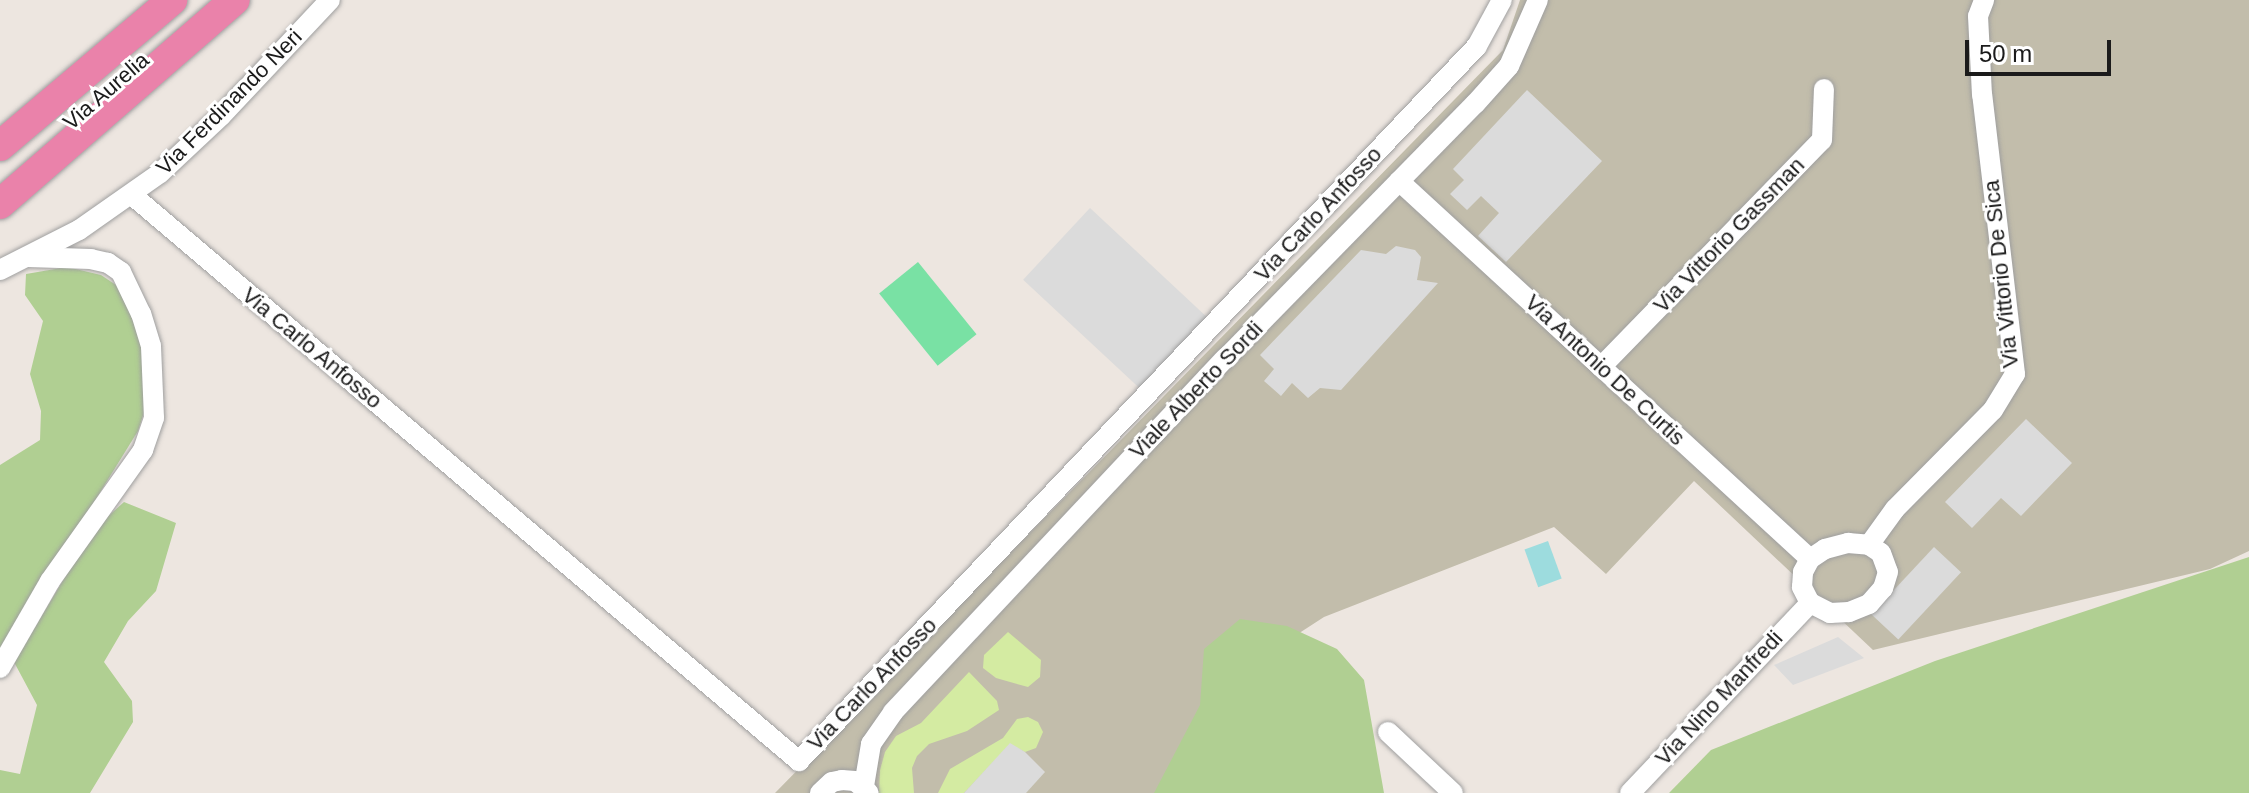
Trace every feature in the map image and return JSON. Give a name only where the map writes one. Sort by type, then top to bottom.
[{"type":"highway","points":[[103,56],[152,0]]},
{"type":"highway","name":"Via Aurelia","points":[[0,146],[172,0]]},
{"type":"highway","name":"Via Aurelia","points":[[0,181],[210,0]]},
{"type":"highway","points":[[0,204],[235,0]]},
{"type":"street","name":"Via Ferdinando Neri","points":[[0,270],[79,230],[132,195],[187,150],[330,0]]},
{"type":"street","name":"Via Carlo Anfosso","points":[[132,195],[799,761],[1477,46],[1502,0]]},
{"type":"street","name":"Viale Alberto Sordi","points":[[866,790],[871,744],[893,712],[1225,359],[1509,66],[1538,0]]},
{"type":"street","name":"Via Vittorio De Sica","points":[[1869,545],[1895,509],[1993,410],[2015,374],[1982,95],[1978,16],[1984,0]]},
{"type":"street","name":"Via Vittorio Gassman","points":[[1601,367],[1822,140],[1824,89]]},
{"type":"street","name":"Via Antonio De Curtis","points":[[1399,181],[1810,559]]},
{"type":"street","points":[[0,668],[50,581],[143,450],[154,418],[151,346],[141,314],[121,272],[108,263],[91,259],[28,257]]},
{"type":"street","points":[[1200,338],[1225,359]]},
{"type":"street","points":[[1848,543],[1869,545],[1881,553],[1888,572],[1883,588],[1869,604],[1849,612],[1830,613],[1810,603],[1802,587],[1803,572],[1810,559],[1825,549],[1848,543]]},
{"type":"street","name":"Via Nino Manfredi","points":[[1630,793],[1810,603]]},
{"type":"street","points":[[1388,732],[1453,793]]},
{"type":"street","points":[[799,761],[822,791],[842,780],[866,790]]},
{"type":"shaded area","points":[[1520,0],[2249,0],[2249,551],[2210,569],[1873,650],[1694,481],[1606,574],[1554,527],[1324,617],[1224,682],[1156,793],[775,793],[1503,50]]},
{"type":"shaded area","points":[[1527,90],[1602,161],[1506,262],[1478,236],[1499,213],[1481,196],[1467,210],[1450,194],[1464,180],[1453,169]]},
{"type":"shaded area","points":[[1090,208],[1212,322],[1145,394],[1023,280]]},
{"type":"shaded area","points":[[1396,246],[1415,250],[1421,257],[1417,280],[1438,283],[1341,390],[1320,388],[1308,398],[1292,383],[1281,396],[1264,381],[1274,369],[1260,355],[1361,250],[1386,254]]},
{"type":"shaded area","points":[[2026,419],[2072,463],[2021,516],[2001,498],[1972,528],[1945,502]]},
{"type":"shaded area","points":[[1934,547],[1961,572],[1898,640],[1871,614]]},
{"type":"shaded area","points":[[1838,637],[1864,658],[1793,685],[1774,665]]},
{"type":"shaded area","points":[[1010,743],[1025,752],[1045,772],[1026,793],[964,793]]},
{"type":"green space","points":[[918,262],[977,334],[938,366],[879,293]]},
{"type":"green space","points":[[67,267],[101,275],[125,291],[144,339],[146,406],[138,431],[0,654],[0,465],[40,440],[41,411],[30,374],[43,321],[25,295],[26,274]]},
{"type":"green space","points":[[124,502],[176,523],[156,591],[128,621],[104,662],[132,701],[133,722],[90,793],[0,793],[0,770],[20,774],[37,705],[14,662],[94,529]]},
{"type":"green space","points":[[2249,557],[2249,793],[1669,793],[1711,750],[1935,661]]},
{"type":"green space","points":[[1240,619],[1287,626],[1337,649],[1364,680],[1384,793],[1154,793],[1200,705],[1204,649]]},
{"type":"green space","points":[[1008,632],[1041,660],[1040,677],[1028,687],[996,678],[983,668],[984,655]]},
{"type":"green space","points":[[969,672],[997,701],[999,710],[967,731],[929,744],[917,756],[912,768],[914,793],[879,793],[885,752],[896,736],[921,723]]},
{"type":"green space","points":[[1028,717],[1038,722],[1043,732],[1036,748],[1025,752],[1010,744],[964,793],[938,793],[950,769],[1003,738],[1017,719]]},
{"type":"water","points":[[1548,541],[1562,579],[1538,587],[1525,550]]}]
